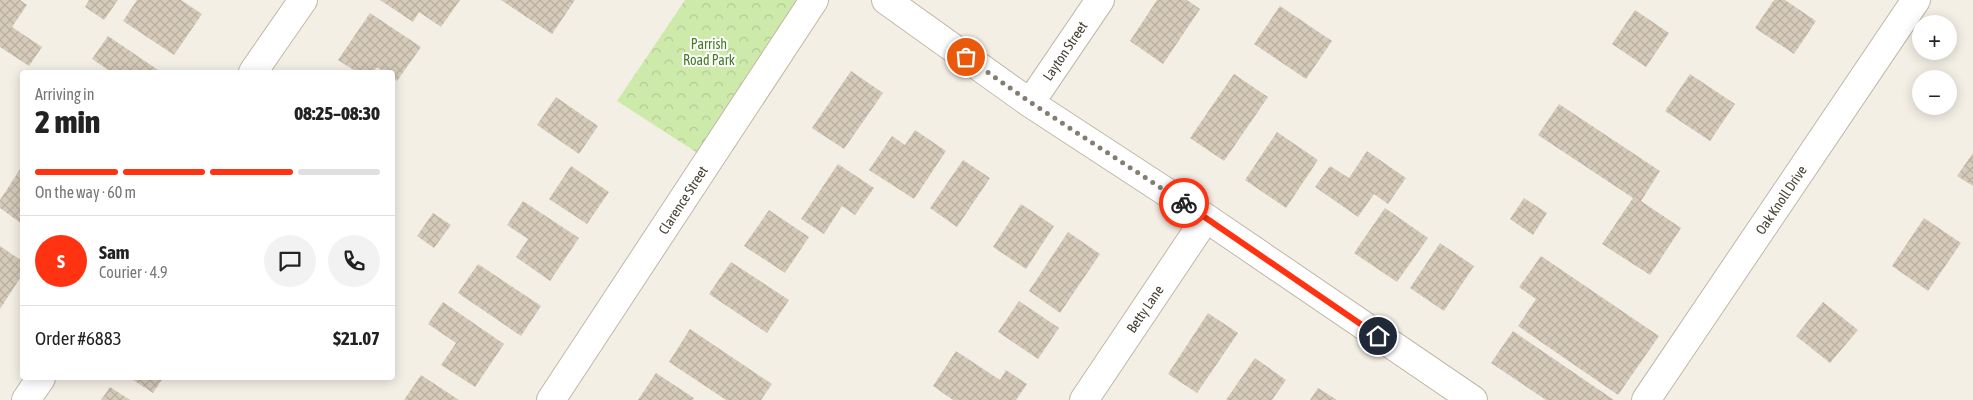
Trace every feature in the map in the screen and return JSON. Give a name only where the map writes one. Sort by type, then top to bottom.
[{"type":"street","points":[[254,70],[303,0]]},
{"type":"street","name":"Clarence Street","points":[[551,400],[814,0]]},
{"type":"street","points":[[886,0],[1030,102],[1206,218],[1472,400]]},
{"type":"street","name":"Layton Street","points":[[1030,102],[1100,0]]},
{"type":"street","name":"Oak Knoll Drive","points":[[1646,400],[1916,0]]},
{"type":"street","name":"Betty Lane","points":[[1084,400],[1206,218]]},
{"type":"street","points":[[26,400],[40,380]]},
{"type":"green space","name":"Parrish Road Park","points":[[685,0],[804,0],[699,154],[617,101]]},
{"type":"building","points":[[0,0],[20,0],[27,5],[12,27],[42,47],[29,66],[0,47]]},
{"type":"building","points":[[89,0],[118,0],[104,20],[85,7]]},
{"type":"building","points":[[137,0],[181,0],[202,14],[174,55],[123,21]]},
{"type":"building","points":[[380,0],[460,0],[441,27],[419,12],[413,22]]},
{"type":"building","points":[[501,0],[575,0],[552,34]]},
{"type":"building","points":[[1157,0],[1187,0],[1200,9],[1163,64],[1130,41]]},
{"type":"building","points":[[1774,0],[1785,0],[1816,21],[1794,54],[1755,28]]},
{"type":"building","points":[[1280,6],[1332,41],[1306,79],[1254,44]]},
{"type":"building","points":[[1635,10],[1669,33],[1646,67],[1612,44]]},
{"type":"building","points":[[370,13],[421,47],[397,81],[395,80],[395,70],[381,70],[377,67],[375,70],[354,70],[338,60]]},
{"type":"building","points":[[108,36],[158,70],[108,70],[92,59]]},
{"type":"building","points":[[851,71],[883,93],[844,149],[812,128]]},
{"type":"building","points":[[1234,74],[1268,97],[1224,161],[1190,138]]},
{"type":"building","points":[[1690,74],[1735,104],[1710,141],[1665,111]]},
{"type":"building","points":[[556,97],[598,126],[579,154],[537,125]]},
{"type":"building","points":[[1559,104],[1660,171],[1641,201],[1681,228],[1650,275],[1602,244],[1633,198],[1538,135]]},
{"type":"building","points":[[915,130],[946,151],[914,199],[869,170],[892,136],[905,145]]},
{"type":"building","points":[[1277,132],[1318,160],[1286,208],[1245,180]]},
{"type":"building","points":[[1367,151],[1406,178],[1388,204],[1374,194],[1358,217],[1315,187],[1330,166],[1349,178]]},
{"type":"building","points":[[1973,153],[1973,186],[1957,176]]},
{"type":"building","points":[[963,160],[990,178],[957,227],[930,208]]},
{"type":"building","points":[[838,164],[874,188],[855,215],[842,206],[824,234],[801,219]]},
{"type":"building","points":[[571,166],[609,192],[587,224],[549,199]]},
{"type":"building","points":[[20,169],[20,223],[0,208],[0,200]]},
{"type":"building","points":[[1524,198],[1547,213],[1533,235],[1510,219]]},
{"type":"building","points":[[523,201],[579,238],[550,281],[516,257],[528,239],[507,225]]},
{"type":"building","points":[[1021,204],[1054,226],[1026,269],[993,247]]},
{"type":"building","points":[[1385,208],[1428,238],[1397,282],[1354,253]]},
{"type":"building","points":[[769,210],[809,237],[785,273],[744,246]]},
{"type":"building","points":[[433,213],[451,225],[434,248],[417,236]]},
{"type":"building","points":[[1924,218],[1961,243],[1928,291],[1892,266]]},
{"type":"building","points":[[1068,232],[1100,254],[1060,313],[1029,291]]},
{"type":"building","points":[[1440,243],[1474,266],[1444,311],[1410,288]]},
{"type":"building","points":[[0,246],[20,260],[20,278],[0,309]]},
{"type":"building","points":[[1541,256],[1659,336],[1618,395],[1518,326],[1536,299],[1519,287]]},
{"type":"building","points":[[731,262],[789,300],[767,333],[709,294]]},
{"type":"building","points":[[478,264],[541,306],[521,336],[458,293]]},
{"type":"building","points":[[1019,301],[1059,328],[1038,359],[998,332]]},
{"type":"building","points":[[443,302],[504,344],[475,387],[441,365],[456,343],[428,324]]},
{"type":"building","points":[[1823,302],[1858,330],[1830,363],[1796,336]]},
{"type":"building","points":[[1208,313],[1238,333],[1197,393],[1168,374]]},
{"type":"building","points":[[690,329],[772,384],[761,400],[726,400],[669,362]]},
{"type":"building","points":[[1513,331],[1614,400],[1546,400],[1491,363]]},
{"type":"building","points":[[956,351],[1000,380],[1006,370],[1027,384],[1016,400],[953,400],[933,386]]},
{"type":"building","points":[[1255,358],[1286,380],[1272,400],[1226,400]]},
{"type":"building","points":[[656,373],[694,398],[693,400],[638,400]]},
{"type":"building","points":[[421,375],[459,400],[404,400]]},
{"type":"building","points":[[133,380],[162,380],[153,393]]},
{"type":"building","points":[[110,387],[130,400],[101,400]]},
{"type":"building","points":[[1318,388],[1337,400],[1310,400]]},
{"type":"way so far","points":[[966,57],[1030,102],[1184,203]]},
{"type":"route","points":[[1184,203],[1378,336]]}]
